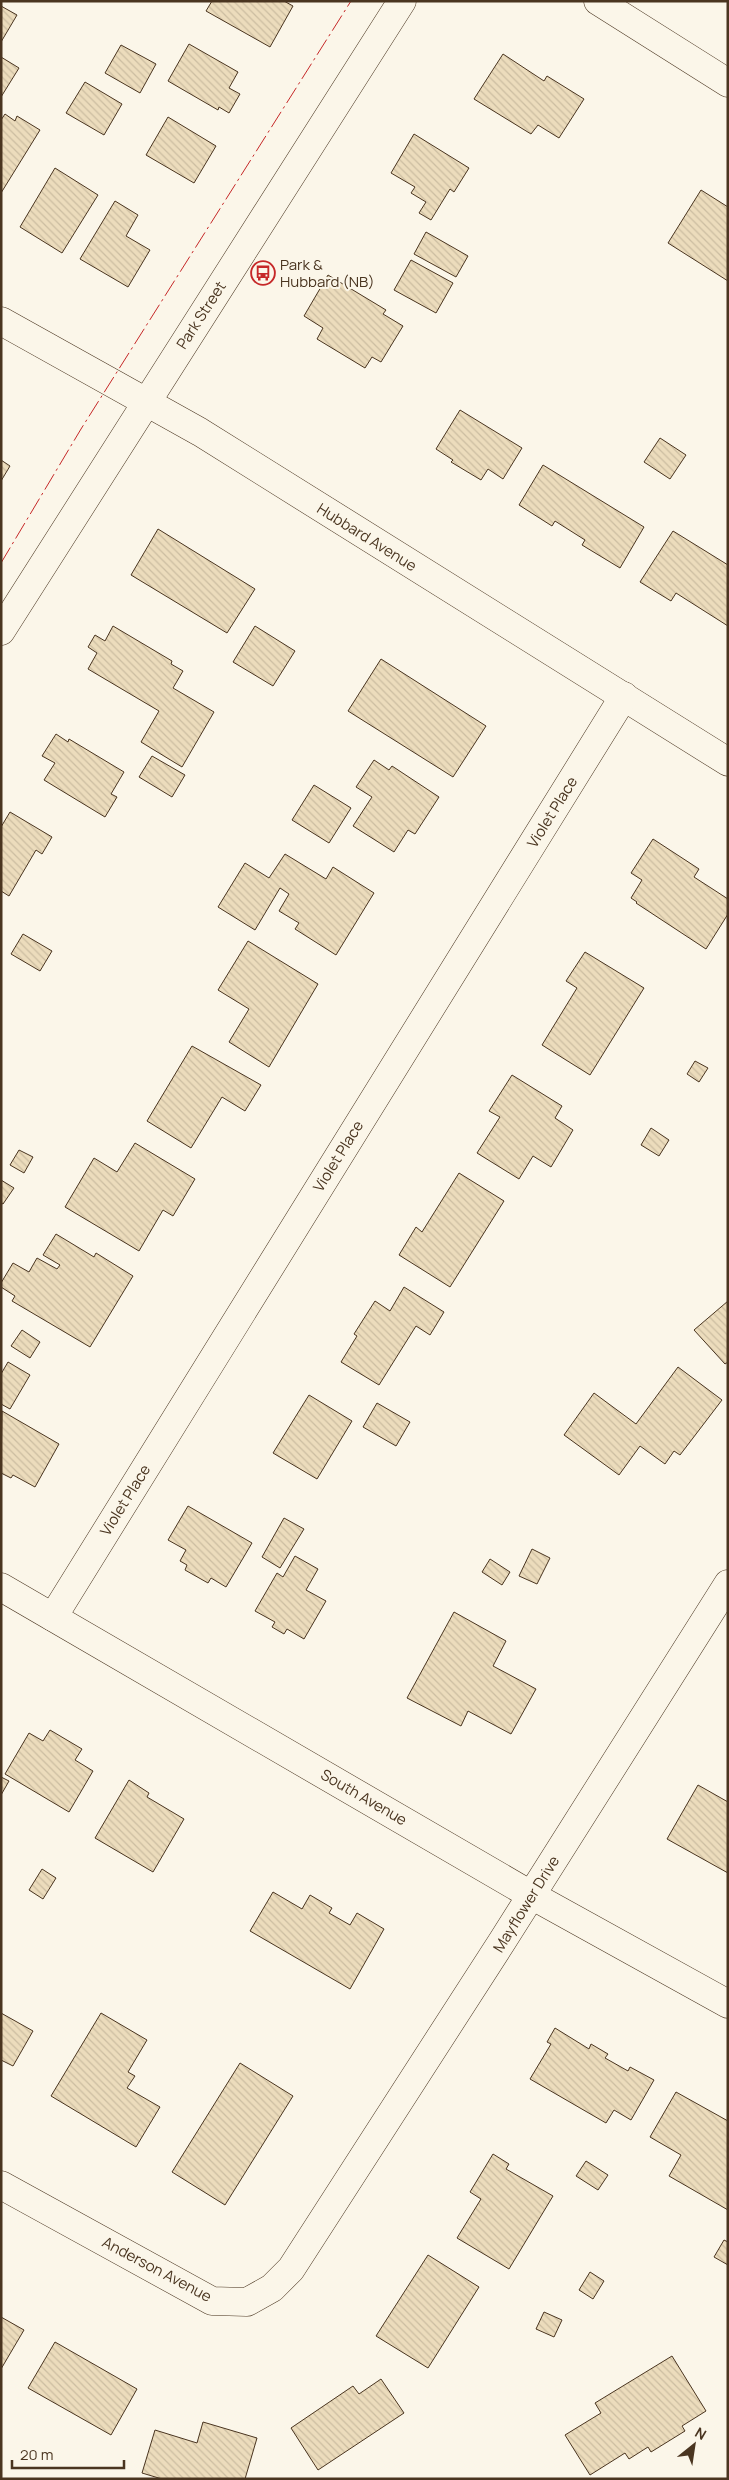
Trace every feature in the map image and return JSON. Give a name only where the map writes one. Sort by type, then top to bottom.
[{"type":"street","name":"Park Street","points":[[1,631],[402,1]]},
{"type":"street","points":[[598,1],[728,83]]},
{"type":"street","name":"Hubbard Avenue","points":[[1,320],[148,401],[728,762]]},
{"type":"street","name":"Violet Place","points":[[53,1616],[624,696]]},
{"type":"street","name":"Mayflower Drive","points":[[320,2223],[728,1584]]},
{"type":"street","name":"South Avenue","points":[[1,1588],[53,1616],[531,1895],[728,2004]]},
{"type":"street","name":"Anderson Avenue","points":[[1,2185],[212,2301],[247,2302],[272,2288],[291,2269],[320,2223]]},
{"type":"building","points":[[212,1],[284,1],[293,6],[270,47],[206,11]]},
{"type":"building","points":[[1,6],[17,15],[1,42]]},
{"type":"building","points":[[189,44],[238,72],[229,88],[240,94],[229,113],[219,107],[218,110],[168,81]]},
{"type":"building","points":[[121,45],[156,64],[140,93],[105,73]]},
{"type":"building","points":[[503,54],[544,81],[547,76],[584,99],[559,138],[538,125],[531,134],[474,99]]},
{"type":"building","points":[[1,57],[19,68],[1,97]]},
{"type":"building","points":[[85,82],[122,104],[104,135],[66,113]]},
{"type":"building","points":[[5,114],[15,121],[17,116],[40,130],[1,193],[1,120]]},
{"type":"building","points":[[168,117],[216,146],[194,183],[146,155]]},
{"type":"building","points":[[414,134],[469,168],[454,192],[450,189],[431,220],[419,213],[426,202],[411,193],[415,187],[391,173]]},
{"type":"building","points":[[55,168],[98,195],[62,253],[20,227]]},
{"type":"building","points":[[701,190],[728,207],[728,281],[668,243]]},
{"type":"building","points":[[115,201],[138,215],[126,236],[150,250],[128,287],[80,259]]},
{"type":"building","points":[[426,232],[468,256],[456,277],[414,254]]},
{"type":"building","points":[[411,260],[453,283],[436,313],[394,290]]},
{"type":"building","points":[[328,275],[386,310],[383,314],[403,326],[381,362],[372,357],[365,368],[317,339],[323,328],[304,316]]},
{"type":"building","points":[[460,410],[522,448],[503,479],[488,469],[481,480],[451,462],[453,460],[436,449]]},
{"type":"building","points":[[660,438],[686,455],[670,479],[644,462]]},
{"type":"building","points":[[1,460],[10,466],[1,481]]},
{"type":"building","points":[[543,465],[644,527],[620,568],[582,545],[585,540],[555,521],[552,526],[519,505]]},
{"type":"building","points":[[158,529],[255,589],[227,633],[131,575]]},
{"type":"building","points":[[673,531],[728,565],[728,626],[676,593],[671,601],[640,582]]},
{"type":"building","points":[[113,626],[172,661],[171,664],[183,671],[173,688],[214,712],[182,767],[141,742],[159,711],[88,669],[97,653],[88,647],[95,635],[105,641]]},
{"type":"building","points":[[255,626],[295,651],[273,686],[233,662]]},
{"type":"building","points":[[381,659],[486,726],[453,777],[348,711]]},
{"type":"building","points":[[56,734],[68,742],[69,739],[124,772],[111,794],[117,797],[105,817],[44,780],[55,763],[42,756]]},
{"type":"building","points":[[152,756],[185,775],[172,797],[139,777]]},
{"type":"building","points":[[374,760],[389,770],[392,766],[439,797],[415,834],[408,830],[394,852],[353,826],[372,797],[356,787]]},
{"type":"building","points":[[314,785],[351,808],[329,843],[292,820]]},
{"type":"building","points":[[10,812],[52,837],[42,854],[36,850],[9,896],[1,891],[1,827]]},
{"type":"building","points":[[653,839],[699,869],[694,877],[728,899],[728,914],[706,949],[631,898],[642,880],[631,873]]},
{"type":"building","points":[[285,854],[326,879],[333,867],[374,893],[336,955],[295,929],[299,923],[279,911],[289,894],[280,888],[255,930],[218,907],[245,863],[269,878]]},
{"type":"building","points":[[23,934],[52,951],[40,971],[11,954]]},
{"type":"building","points":[[248,941],[318,984],[269,1067],[229,1042],[249,1009],[218,990]]},
{"type":"building","points":[[585,952],[644,988],[590,1075],[542,1045],[577,988],[566,981]]},
{"type":"building","points":[[192,1046],[261,1085],[245,1111],[222,1097],[191,1148],[147,1121]]},
{"type":"building","points":[[695,1061],[708,1068],[699,1082],[687,1074]]},
{"type":"building","points":[[512,1075],[562,1106],[555,1118],[573,1130],[551,1167],[533,1156],[519,1179],[477,1153],[500,1117],[489,1111]]},
{"type":"building","points":[[651,1128],[669,1140],[659,1156],[641,1145]]},
{"type":"building","points":[[135,1143],[195,1179],[173,1216],[163,1210],[139,1251],[65,1207],[94,1158],[117,1172]]},
{"type":"building","points":[[19,1150],[33,1157],[24,1173],[10,1165]]},
{"type":"building","points":[[459,1173],[504,1201],[450,1287],[399,1255],[416,1227],[422,1232]]},
{"type":"building","points":[[1,1180],[14,1188],[3,1204],[1,1203]]},
{"type":"building","points":[[56,1234],[94,1257],[96,1253],[133,1276],[90,1347],[12,1301],[15,1296],[1,1287],[1,1283],[13,1263],[29,1272],[37,1258],[57,1269],[60,1265],[43,1255]]},
{"type":"building","points":[[404,1287],[444,1312],[430,1335],[416,1326],[379,1385],[341,1362],[357,1336],[354,1334],[375,1301],[390,1311]]},
{"type":"building","points":[[728,1301],[728,1362],[725,1364],[694,1330]]},
{"type":"building","points":[[22,1330],[40,1342],[30,1358],[11,1346]]},
{"type":"building","points":[[8,1362],[30,1375],[10,1409],[1,1404],[1,1374]]},
{"type":"building","points":[[678,1367],[722,1400],[680,1455],[674,1451],[665,1464],[640,1446],[619,1475],[564,1435],[594,1393],[636,1424]]},
{"type":"building","points":[[309,1395],[352,1421],[317,1479],[273,1453]]},
{"type":"building","points":[[377,1403],[410,1422],[396,1446],[363,1427]]},
{"type":"building","points":[[2,1411],[59,1444],[35,1487],[13,1475],[11,1478],[1,1473]]},
{"type":"building","points":[[188,1506],[252,1543],[226,1587],[211,1578],[208,1583],[185,1570],[187,1565],[180,1561],[186,1550],[168,1540]]},
{"type":"building","points":[[284,1518],[304,1529],[280,1568],[262,1557]]},
{"type":"building","points":[[532,1549],[550,1558],[537,1584],[519,1576]]},
{"type":"building","points":[[295,1556],[318,1569],[306,1590],[326,1601],[304,1639],[287,1629],[284,1634],[272,1627],[275,1622],[255,1611],[277,1573],[283,1577]]},
{"type":"building","points":[[490,1559],[510,1572],[502,1585],[482,1572]]},
{"type":"building","points":[[454,1612],[506,1641],[493,1666],[536,1689],[511,1734],[468,1711],[461,1726],[407,1698]]},
{"type":"building","points":[[50,1730],[82,1749],[75,1760],[93,1771],[69,1812],[5,1774],[29,1733],[43,1741]]},
{"type":"building","points":[[1,1777],[9,1781],[1,1795]]},
{"type":"building","points":[[129,1780],[149,1793],[147,1797],[184,1819],[153,1872],[95,1838]]},
{"type":"building","points":[[698,1785],[728,1802],[728,1873],[667,1839]]},
{"type":"building","points":[[42,1869],[56,1878],[43,1899],[29,1890]]},
{"type":"building","points":[[273,1892],[302,1909],[310,1895],[332,1908],[329,1913],[350,1925],[357,1913],[384,1929],[350,1989],[250,1931]]},
{"type":"building","points":[[1,2013],[33,2031],[13,2066],[1,2060]]},
{"type":"building","points":[[101,2013],[147,2040],[128,2072],[135,2076],[127,2088],[160,2107],[136,2147],[51,2096]]},
{"type":"building","points":[[555,2028],[589,2049],[591,2044],[608,2054],[605,2058],[628,2071],[630,2067],[654,2080],[631,2120],[614,2110],[606,2123],[530,2079],[551,2044],[547,2042]]},
{"type":"building","points":[[240,2063],[293,2096],[225,2205],[172,2172]]},
{"type":"building","points":[[676,2092],[728,2121],[728,2210],[669,2176],[681,2155],[650,2137]]},
{"type":"building","points":[[493,2154],[509,2164],[506,2169],[553,2196],[509,2269],[457,2238],[481,2199],[470,2192]]},
{"type":"building","points":[[586,2161],[608,2175],[598,2190],[576,2176]]},
{"type":"building","points":[[724,2240],[728,2242],[728,2265],[714,2257]]},
{"type":"building","points":[[428,2255],[479,2287],[428,2368],[376,2336]]},
{"type":"building","points":[[590,2272],[604,2281],[593,2299],[579,2290]]},
{"type":"building","points":[[544,2312],[562,2320],[554,2337],[536,2329]]},
{"type":"building","points":[[1,2317],[24,2330],[1,2369]]},
{"type":"building","points":[[55,2342],[137,2389],[111,2435],[28,2388]]},
{"type":"building","points":[[672,2356],[706,2411],[682,2426],[685,2431],[651,2452],[648,2447],[629,2459],[625,2453],[590,2475],[565,2435],[601,2413],[595,2403]]},
{"type":"building","points":[[381,2379],[404,2413],[318,2470],[291,2428],[353,2386],[359,2394]]},
{"type":"building","points":[[203,2422],[257,2438],[245,2479],[162,2479],[142,2473],[155,2430],[197,2443]]},
{"type":"power","points":[[1,563],[81,429],[351,1]]},
{"type":"place","name":"Park & Hubbard (NB)","points":[[263,273]]}]
